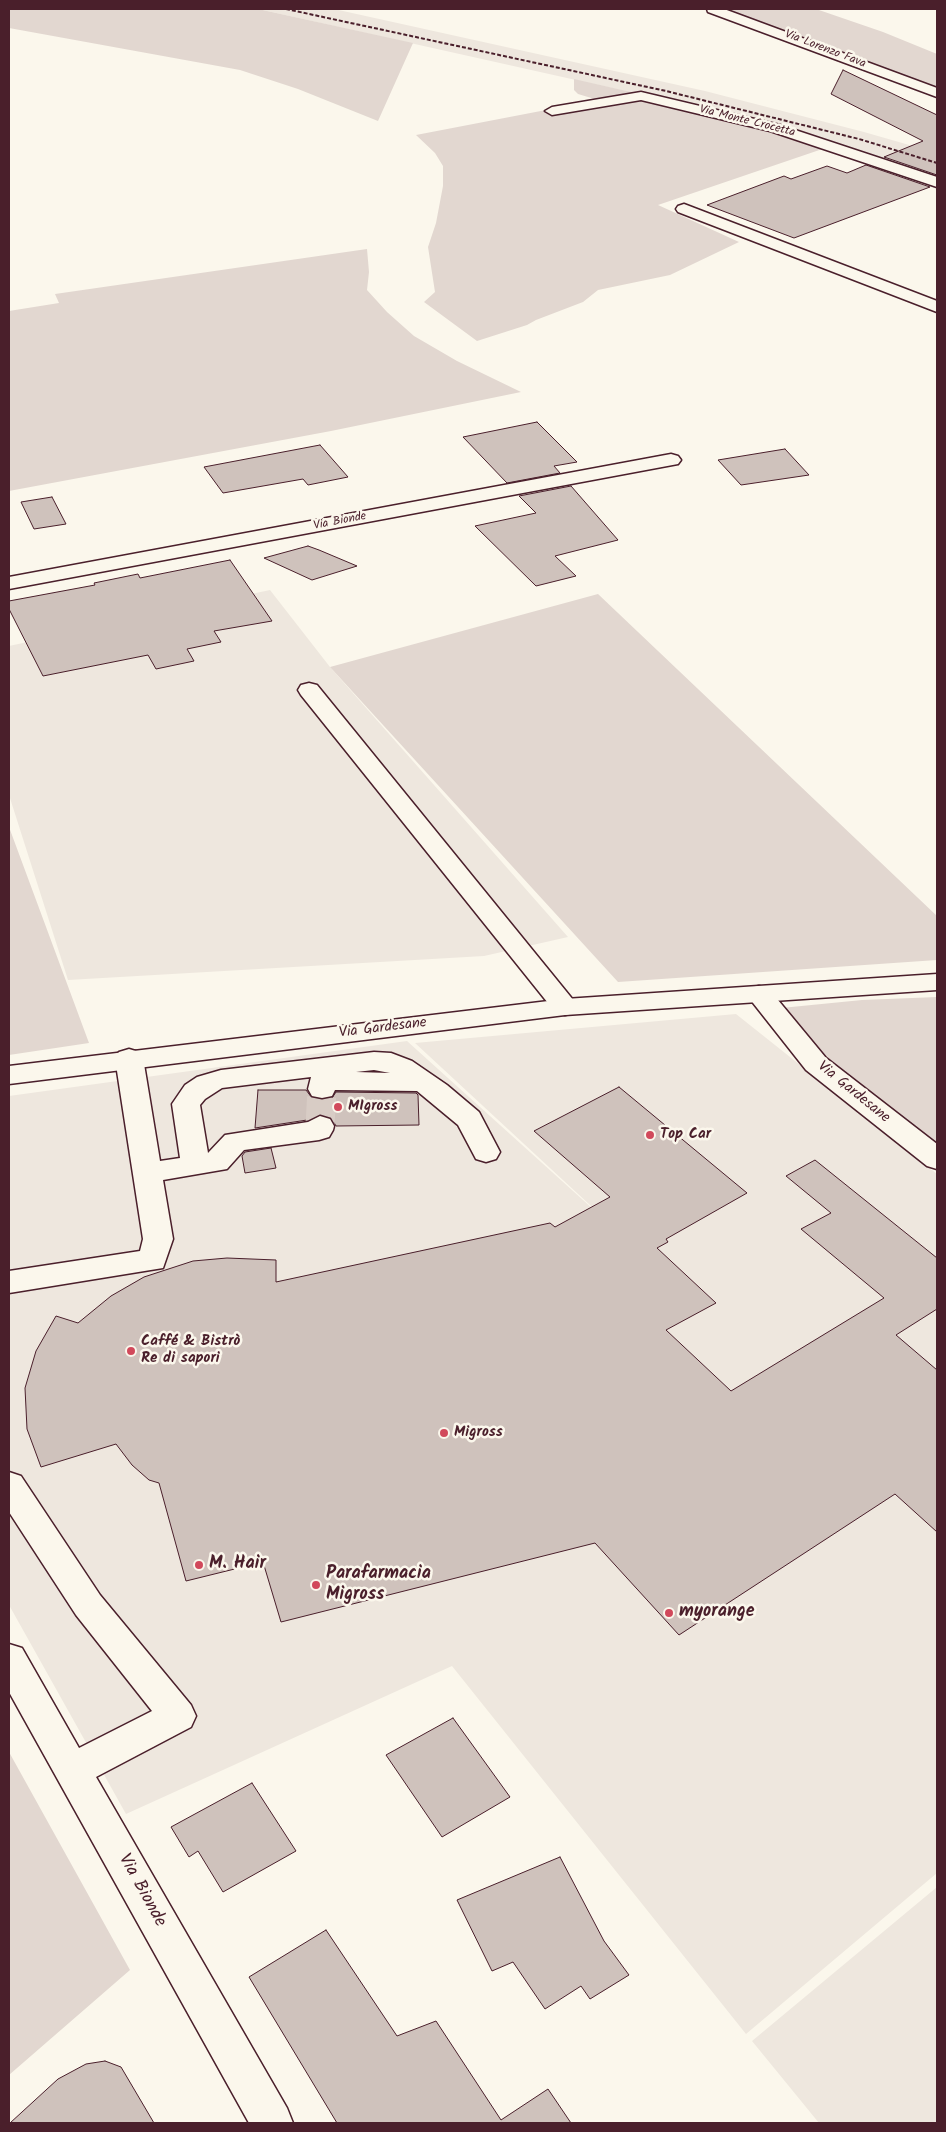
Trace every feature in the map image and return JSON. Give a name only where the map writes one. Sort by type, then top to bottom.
[{"type":"street","name":"Via Lorenzo Fava","points":[[713,9],[937,93]]},
{"type":"street","name":"Via Monte Crocetta","points":[[552,111],[641,96],[774,128],[937,182]]},
{"type":"street","points":[[684,209],[937,307]]},
{"type":"street","name":"Via Bionde","points":[[9,583],[671,460]]},
{"type":"street","points":[[309,690],[565,1007]]},
{"type":"street","name":"Via Gardesane","points":[[9,1074],[129,1058],[565,1007],[937,982]]},
{"type":"street","name":"Via Gardesane","points":[[759,994],[816,1064],[937,1159]]},
{"type":"street","points":[[9,1282],[152,1260],[158,1239],[129,1058]]},
{"type":"street","points":[[196,1165],[186,1104],[195,1092],[207,1083],[221,1079],[374,1061],[391,1062],[402,1067],[469,1119],[486,1152]]},
{"type":"street","points":[[322,1089],[323,1081],[422,1082]]},
{"type":"street","points":[[147,1173],[217,1162],[235,1142],[320,1130],[320,1126]]},
{"type":"street","points":[[9,1485],[88,1605],[178,1716],[73,1770]]},
{"type":"street","name":"Via Bionde","points":[[9,1659],[272,2123]]},
{"type":"shaded area","points":[[9,9],[258,9],[413,43],[378,121],[298,89],[240,70],[9,28]]},
{"type":"shaded area","points":[[258,9],[334,9],[705,91],[937,153],[937,175],[837,144],[679,103]]},
{"type":"shaded area","points":[[726,9],[816,9],[883,32],[937,54],[937,87]]},
{"type":"shaded area","points":[[574,79],[679,103],[837,144],[658,205],[739,242],[670,275],[598,290],[583,302],[527,325],[477,341],[424,302],[435,292],[428,247],[436,223],[443,186],[443,166],[435,153],[416,135],[598,100],[578,94],[574,90]]},
{"type":"shaded area","points":[[367,249],[369,272],[367,290],[387,312],[414,336],[457,361],[521,392],[331,431],[9,491],[9,311],[59,303],[55,294]]},
{"type":"shaded area","points":[[270,590],[330,667],[568,937],[484,956],[68,980],[9,795],[9,646]]},
{"type":"shaded area","points":[[598,594],[937,916],[937,960],[618,982],[330,667]]},
{"type":"shaded area","points":[[9,827],[89,1043],[9,1055]]},
{"type":"shaded area","points":[[937,997],[937,1145],[761,1010],[862,1000]]},
{"type":"shaded area","points":[[736,1014],[937,1174],[937,1873],[746,2034],[452,1666],[126,1814],[9,1605],[9,1096],[407,1041],[645,1256],[415,1043]]},
{"type":"shaded area","points":[[9,1752],[130,1970],[9,2075]]},
{"type":"shaded area","points":[[937,1887],[937,2123],[819,2123],[752,2041]]},
{"type":"building","points":[[843,70],[937,115],[937,175],[884,157],[923,141],[831,94]]},
{"type":"building","points":[[866,165],[930,187],[794,238],[707,205],[784,176],[791,179],[827,166],[847,173]]},
{"type":"building","points":[[537,422],[577,462],[554,466],[560,473],[507,483],[463,437]]},
{"type":"building","points":[[320,445],[348,477],[308,485],[303,479],[223,493],[204,467]]},
{"type":"building","points":[[785,449],[809,475],[741,485],[718,460]]},
{"type":"building","points":[[571,486],[618,540],[555,556],[576,576],[536,586],[475,526],[536,513],[519,496]]},
{"type":"building","points":[[52,497],[66,524],[34,529],[21,502]]},
{"type":"building","points":[[308,546],[357,566],[312,580],[264,558]]},
{"type":"building","points":[[230,560],[272,621],[214,631],[221,642],[187,649],[194,661],[156,669],[148,655],[43,676],[9,609],[9,601],[95,585],[94,583],[138,574],[140,578]]},
{"type":"building","name":"Migross","points":[[619,1087],[747,1193],[666,1239],[668,1242],[657,1248],[716,1303],[666,1330],[731,1391],[884,1298],[801,1229],[831,1213],[786,1176],[815,1160],[937,1258],[937,1309],[896,1335],[937,1370],[937,1532],[895,1494],[679,1635],[595,1543],[281,1622],[263,1562],[186,1581],[159,1483],[149,1480],[132,1465],[116,1444],[41,1467],[27,1429],[25,1388],[36,1351],[56,1316],[78,1323],[111,1296],[144,1277],[193,1261],[227,1258],[276,1260],[276,1282],[550,1223],[555,1227],[610,1197],[534,1131]]},
{"type":"building","points":[[258,1090],[306,1090],[312,1098],[322,1100],[332,1098],[336,1092],[416,1093],[418,1095],[419,1125],[336,1126],[331,1117],[321,1114],[307,1120],[255,1128]]},
{"type":"building","points":[[271,1148],[276,1168],[245,1173],[242,1156],[245,1152]]},
{"type":"building","points":[[453,1718],[510,1797],[442,1837],[386,1755]]},
{"type":"building","points":[[252,1783],[296,1851],[223,1892],[198,1851],[189,1857],[171,1827]]},
{"type":"building","points":[[560,1857],[604,1941],[629,1975],[590,1999],[581,1986],[545,2009],[513,1962],[492,1971],[457,1900]]},
{"type":"building","points":[[326,1930],[397,2036],[436,2021],[501,2120],[548,2089],[571,2123],[337,2123],[249,1977]]},
{"type":"building","points":[[105,2061],[121,2067],[154,2123],[10,2123],[58,2079],[86,2064]]},
{"type":"tunnel","points":[[320,1126],[322,1089]]},
{"type":"railway","points":[[286,9],[666,91],[859,139],[937,163]]},
{"type":"place","name":"MIgross","points":[[338,1107]]},
{"type":"place","name":"Top Car","points":[[650,1135]]},
{"type":"place","name":"Caffé & Bistrò Re di sapori","points":[[131,1351]]},
{"type":"place","name":"Migross","points":[[444,1433]]},
{"type":"place","name":"M. Hair","points":[[199,1565]]},
{"type":"place","name":"Parafarmacia Migross","points":[[316,1585]]},
{"type":"place","name":"myorange","points":[[669,1613]]}]
